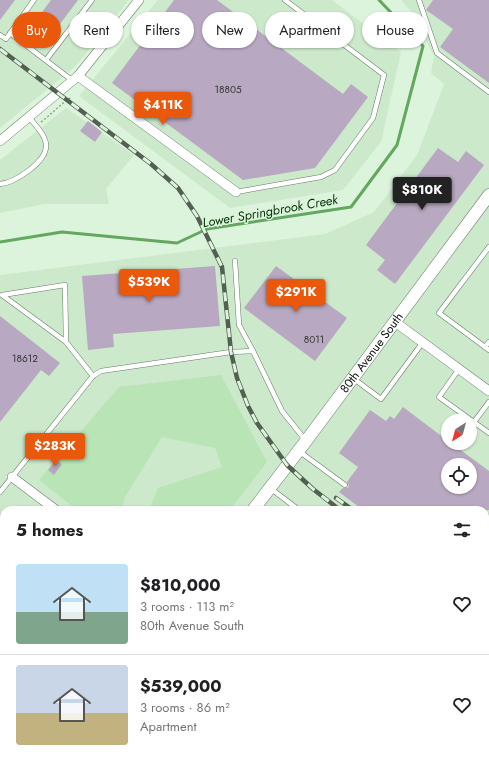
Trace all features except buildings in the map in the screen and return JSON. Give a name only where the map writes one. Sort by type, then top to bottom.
[{"type":"street","points":[[0,141],[76,79],[139,0]]},
{"type":"street","points":[[76,79],[236,192]]},
{"type":"street","name":"80th Avenue South","points":[[255,506],[353,379],[489,195]]},
{"type":"street","points":[[395,322],[489,391]]},
{"type":"street","points":[[12,477],[51,506]]},
{"type":"lane","points":[[0,34],[6,39],[34,0]]},
{"type":"lane","points":[[46,60],[92,0]]},
{"type":"lane","points":[[236,192],[321,177],[335,170],[373,118],[384,75],[285,0]]},
{"type":"lane","points":[[419,0],[438,52],[489,92]]},
{"type":"lane","points":[[10,33],[46,60],[76,79]]},
{"type":"lane","points":[[0,184],[5,184],[35,166],[40,160],[46,147],[43,136],[29,118]]},
{"type":"lane","points":[[489,247],[440,313],[487,349],[489,342]]},
{"type":"lane","points":[[235,262],[239,325],[282,411],[302,446],[345,485]]},
{"type":"lane","points":[[1,295],[65,285],[66,342]]},
{"type":"lane","points":[[1,295],[66,342],[93,376]]},
{"type":"lane","points":[[353,379],[381,399],[423,342]]},
{"type":"lane","points":[[0,492],[93,376],[101,370],[231,352],[253,351]]},
{"type":"lane","points":[[459,369],[439,397],[463,414]]},
{"type":"lane","points":[[477,418],[489,402]]},
{"type":"lane","points":[[477,424],[489,433]]},
{"type":"lane","points":[[270,488],[295,506]]},
{"type":"path","points":[[35,126],[50,116],[58,107],[72,97]]},
{"type":"shaded area","points":[[0,0],[129,0],[119,12],[69,12],[69,48],[90,48],[76,66],[0,128]]},
{"type":"shaded area","points":[[158,0],[332,0],[348,12],[265,12],[265,48],[354,48],[354,17],[362,23],[362,48],[396,48],[401,52],[381,142],[343,190],[230,208],[79,96],[118,48],[123,48],[123,43],[131,33],[131,48],[194,48],[194,12],[148,12]]},
{"type":"shaded area","points":[[401,0],[489,0],[489,506],[0,506],[0,275],[325,234],[374,212],[417,155],[444,84],[431,73],[434,56],[428,44],[428,12],[411,12]]},
{"type":"shaded area","points":[[66,108],[134,155],[106,189],[109,204],[44,204],[0,213],[0,160]]},
{"type":"shaded area","points":[[221,375],[267,462],[233,506],[151,506],[158,488],[222,467],[215,448],[162,437],[125,497],[123,506],[72,506],[39,480],[119,387]]},
{"type":"waterway","name":"Lower Springbrook Creek","points":[[0,242],[62,232],[177,243],[207,229],[351,207],[397,145],[423,46],[379,0]]},
{"type":"railway","points":[[0,49],[151,164],[178,188],[197,216],[222,267],[231,352],[237,378],[248,406],[257,423],[287,465],[313,489],[335,506]]},
{"type":"railway","points":[[336,498],[347,506]]}]
